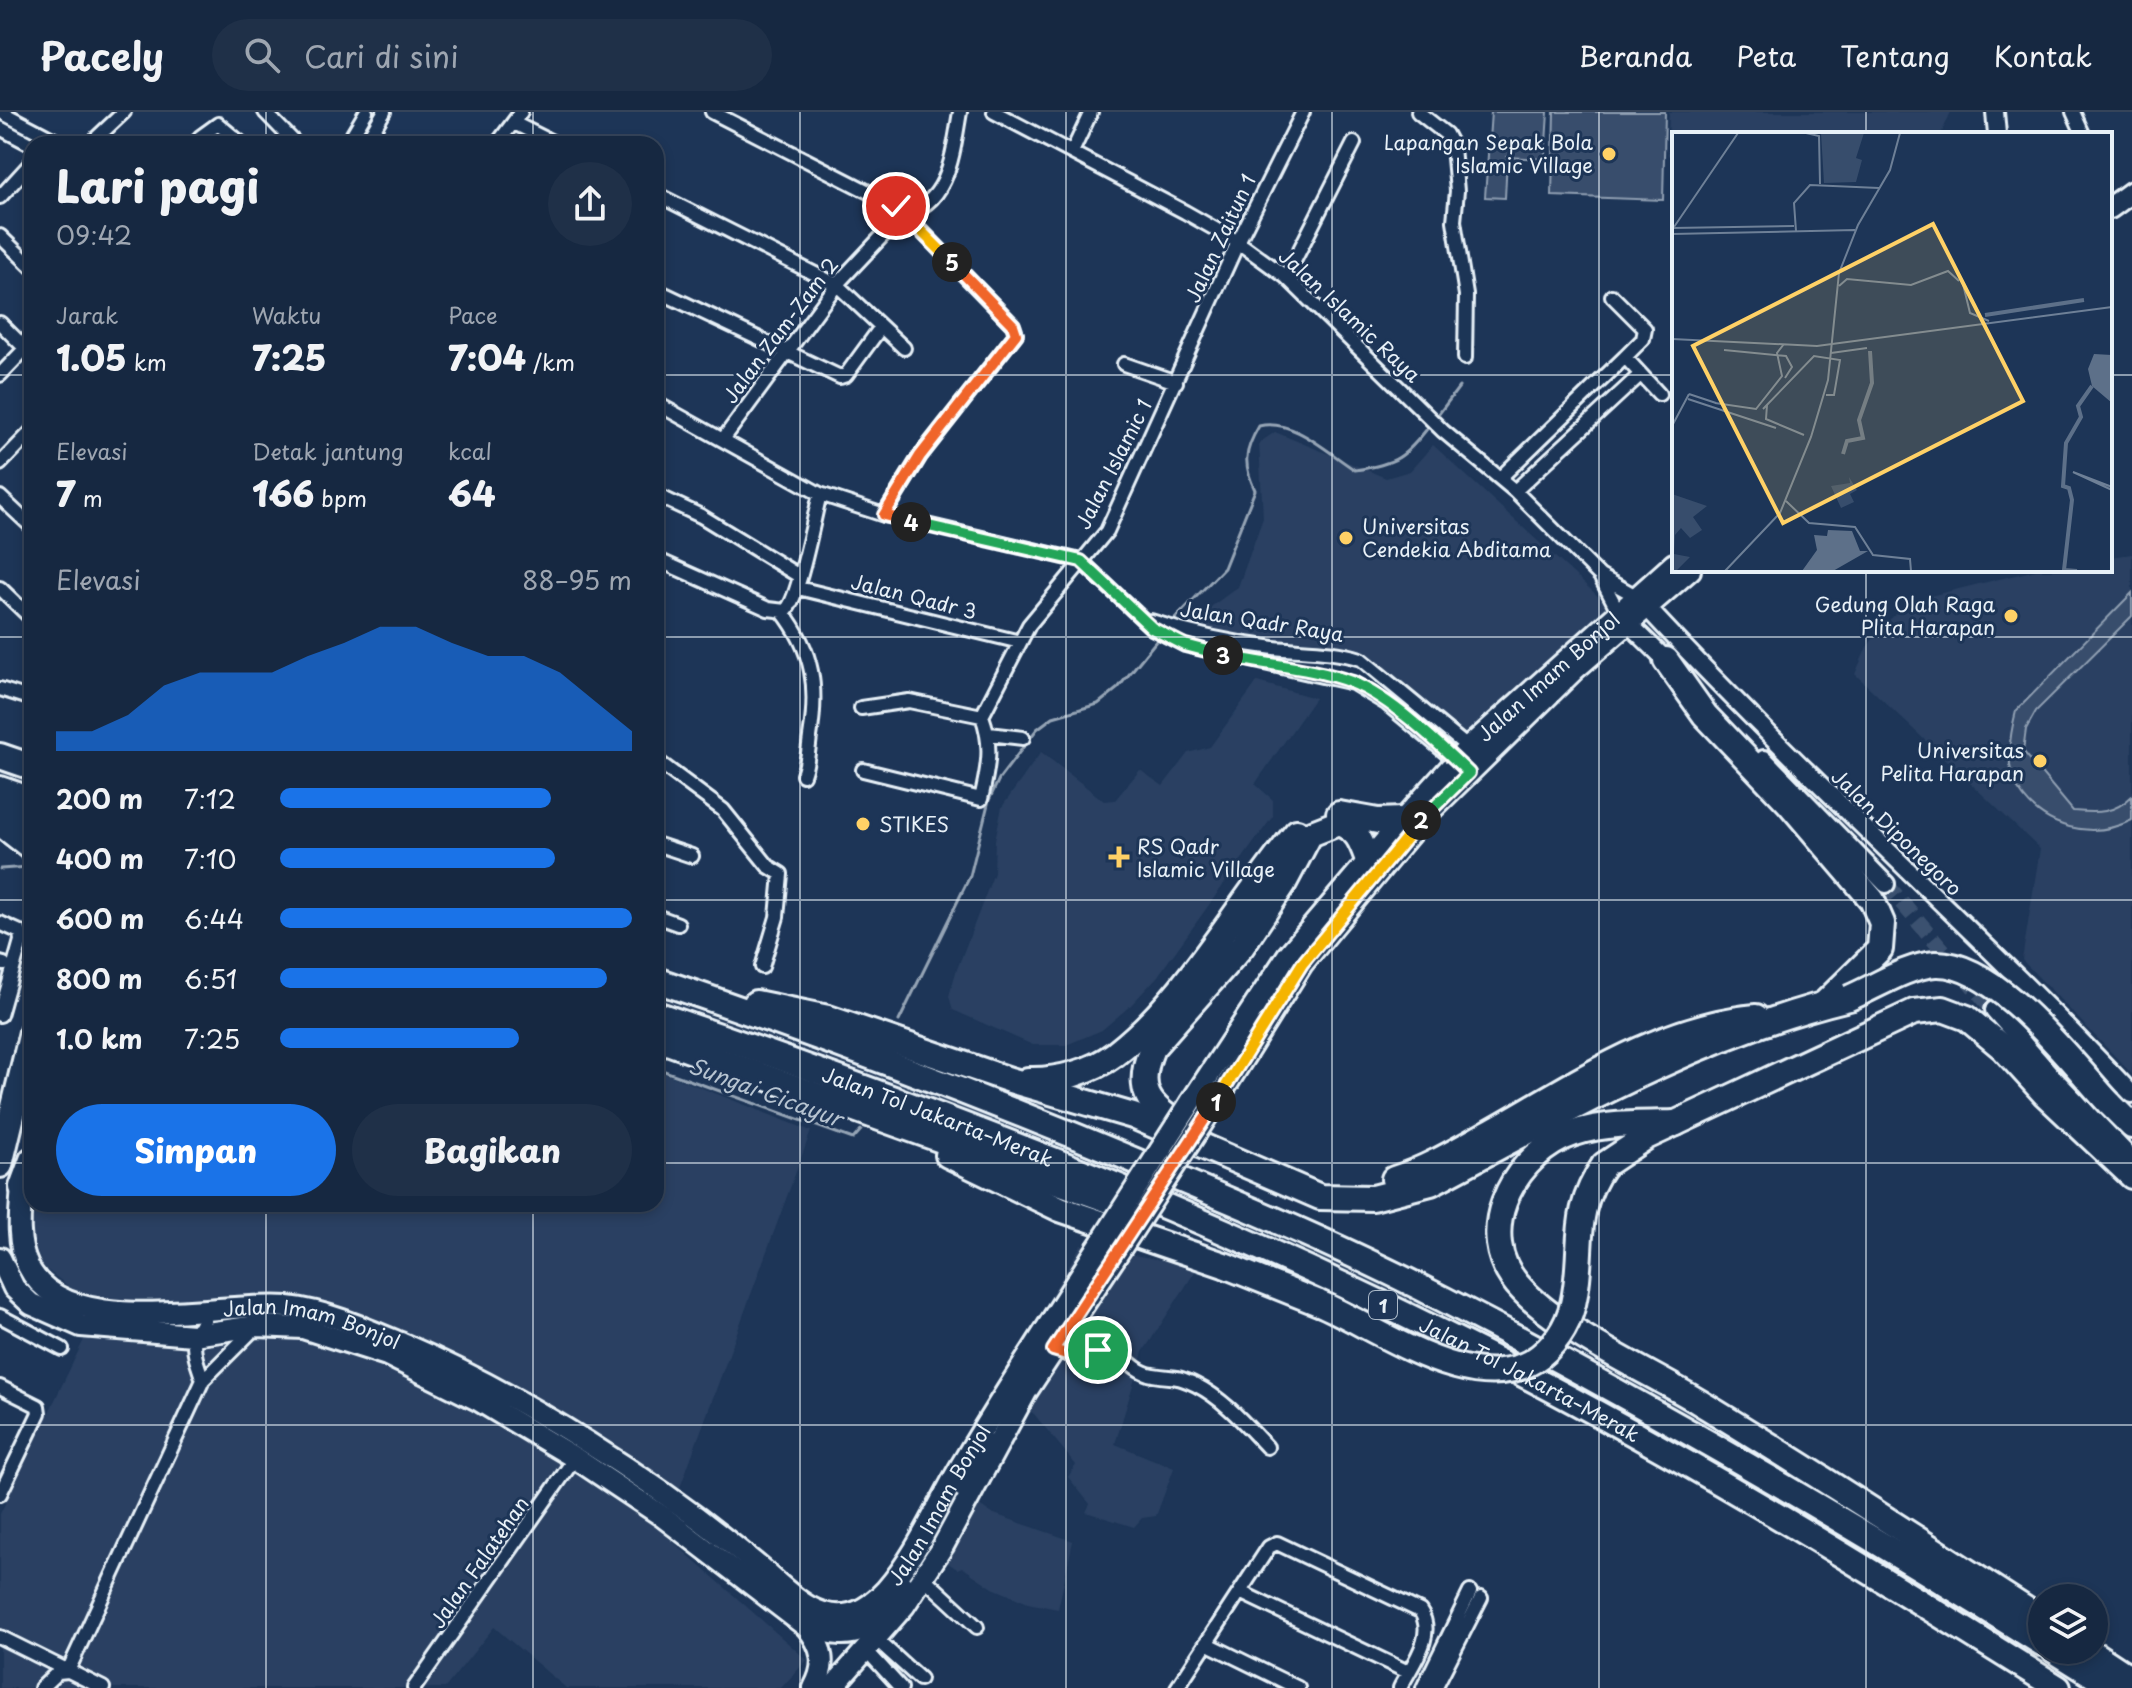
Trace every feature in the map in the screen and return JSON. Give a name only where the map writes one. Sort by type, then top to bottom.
[{"type":"highway","points":[[1666,660],[1705,715],[1789,803],[1879,910],[1880,949],[1824,1003]]},
{"type":"highway","points":[[0,756],[24,764]]},
{"type":"highway","points":[[0,789],[24,797]]},
{"type":"highway","points":[[0,809],[24,817]]},
{"type":"highway","points":[[1010,1080],[1040,1081],[1072,1075],[1114,1054],[1170,997],[1305,822],[1333,813],[1356,819],[1403,820]]},
{"type":"highway","points":[[1356,819],[1373,854]]},
{"type":"highway","points":[[0,823],[24,842]]},
{"type":"highway","points":[[1373,854],[1350,827],[1338,823],[1310,834],[1284,883],[1242,946],[1152,1048],[1144,1083],[1153,1106],[1202,1137],[1274,1170],[1310,1182],[1361,1189],[1411,1174],[1619,1059],[1669,1038],[1725,1020],[1778,1015]]},
{"type":"highway","points":[[664,981],[828,1018],[1010,1080],[1133,1116],[1320,1197],[1373,1198],[1431,1183],[1660,1066],[1778,1015],[1849,998],[1937,964],[1974,973],[2008,995],[2132,1126]]},
{"type":"highway","name":"Jalan Tol Jakarta–Merak","points":[[664,982],[1022,1113],[1275,1220],[1442,1299],[1705,1440],[1896,1551],[2028,1634]]},
{"type":"highway","points":[[800,1088],[1060,1209],[1224,1265],[1319,1303],[1469,1371],[1498,1372],[1532,1362],[1552,1347],[1571,1314],[1584,1201],[1604,1165],[1626,1147],[1914,1012],[1943,1009],[1967,1018],[2003,1048],[2044,1093],[2132,1176]]},
{"type":"highway","name":"Jalan Tol Jakarta–Merak","points":[[664,1017],[963,1122],[1254,1243],[1442,1333],[1672,1455],[1882,1577],[2058,1688]]},
{"type":"highway","points":[[664,1041],[1122,1206],[1254,1243]]},
{"type":"highway","points":[[0,1165],[24,1065]]},
{"type":"highway","points":[[1676,1123],[1579,1132],[1562,1138],[1528,1164],[1511,1187],[1498,1223],[1501,1257],[1515,1281],[1555,1317],[1823,1477],[2028,1611]]},
{"type":"highway","points":[[22,1187],[24,1182]]},
{"type":"highway","points":[[2108,1663],[2132,1679]]},
{"type":"highway","points":[[2076,1664],[2114,1688]]},
{"type":"main road","points":[[1641,602],[1672,566]]},
{"type":"main road","points":[[1641,602],[1687,572]]},
{"type":"main road","name":"Jalan Imam Bonjol","points":[[22,1187],[19,1232],[28,1266],[58,1299],[104,1312],[279,1307],[309,1311],[376,1333],[599,1451],[733,1545],[806,1606],[822,1613],[844,1615],[866,1607],[898,1574],[1053,1350],[1191,1102],[1288,955],[1403,820],[1641,602]]},
{"type":"main road","name":"Jalan Imam Bonjol","points":[[832,1688],[872,1645],[923,1577],[982,1476],[991,1438],[1106,1254],[1209,1113],[1302,964],[1469,760]]},
{"type":"main road","name":"Jalan Imam Bonjol","points":[[0,1258],[14,1288],[31,1304],[81,1326],[134,1327],[193,1335],[257,1326],[303,1328],[387,1355],[481,1391],[662,1516],[807,1627]]},
{"type":"main road","points":[[807,1627],[834,1636],[856,1635],[868,1629],[891,1603],[991,1438]]},
{"type":"main road","points":[[807,1627],[819,1643],[823,1658],[821,1677],[814,1688]]},
{"type":"street","points":[[1,112],[43,136]]},
{"type":"street","points":[[98,136],[124,112]]},
{"type":"street","points":[[265,112],[288,136]]},
{"type":"street","points":[[352,136],[366,112]]},
{"type":"street","points":[[370,136],[384,112]]},
{"type":"street","points":[[712,112],[896,206],[1013,325],[1016,334],[920,456],[884,515]]},
{"type":"street","name":"Jalan Zam-Zam 2","points":[[724,438],[837,285],[904,213],[917,211],[935,198],[947,174],[960,112]]},
{"type":"street","name":"Jalan Islamic Raya","points":[[994,112],[1073,150],[1238,242],[1286,277],[1443,431],[1515,491],[1600,576],[1641,602]]},
{"type":"street","points":[[1073,150],[1091,112]]},
{"type":"street","name":"Jalan Zaitun 1","points":[[1176,382],[1238,242],[1303,112]]},
{"type":"street","points":[[1418,112],[1446,134],[1453,147],[1457,191],[1454,221],[1466,295],[1465,358]]},
{"type":"street","points":[[1995,112],[1997,132]]},
{"type":"street","points":[[2073,112],[2082,132]]},
{"type":"street","points":[[503,136],[517,117],[544,136]]},
{"type":"street","points":[[201,136],[218,124],[229,136]]},
{"type":"street","points":[[0,128],[24,141]]},
{"type":"street","points":[[1286,277],[1354,143]]},
{"type":"street","points":[[0,197],[24,171]]},
{"type":"street","points":[[664,198],[837,285],[904,348]]},
{"type":"street","points":[[0,236],[24,259]]},
{"type":"street","points":[[664,294],[843,377],[881,327]]},
{"type":"street","points":[[1500,478],[1643,339],[1645,329],[1612,296]]},
{"type":"street","points":[[0,323],[24,348]]},
{"type":"street","points":[[0,375],[24,355]]},
{"type":"street","points":[[1625,357],[1659,394]]},
{"type":"street","points":[[1124,364],[1176,382]]},
{"type":"street","points":[[1515,491],[1640,375]]},
{"type":"street","name":"Jalan Islamic 1","points":[[982,716],[1020,642],[1107,531],[1176,382]]},
{"type":"street","name":"Jalan Qadr Raya","points":[[664,407],[820,494],[884,515],[1081,561],[1150,623],[1244,660],[1353,683],[1469,760]]},
{"type":"street","points":[[0,464],[24,442]]},
{"type":"street","points":[[803,775],[808,762],[815,679],[787,608],[799,582],[820,494]]},
{"type":"street","points":[[0,497],[24,520]]},
{"type":"street","name":"Jalan Qadr 3","points":[[664,499],[701,516],[799,582],[1020,642]]},
{"type":"street","points":[[664,563],[723,591],[787,608]]},
{"type":"street","name":"Jalan Islamic Raya","points":[[1600,576],[1623,616]]},
{"type":"street","points":[[0,588],[24,611]]},
{"type":"street","name":"Jalan Diponegoro","points":[[1641,602],[1835,801],[2036,993],[2132,1094]]},
{"type":"street","points":[[1623,616],[1886,884]]},
{"type":"street","name":"Jalan Qadr Raya","points":[[1170,633],[1275,648],[1340,653],[1361,659],[1469,760]]},
{"type":"street","points":[[1353,683],[1361,659]]},
{"type":"street","points":[[0,689],[24,696]]},
{"type":"street","points":[[861,708],[909,701],[982,716],[989,734],[989,766],[981,799],[863,770]]},
{"type":"street","points":[[989,734],[1023,738]]},
{"type":"street","points":[[664,766],[723,810],[768,866],[781,874],[777,917],[762,967]]},
{"type":"street","points":[[664,847],[692,856]]},
{"type":"street","points":[[664,919],[678,924]]},
{"type":"street","points":[[0,923],[20,932],[21,941],[2,996],[0,1015]]},
{"type":"street","points":[[1994,1010],[2132,1159]]},
{"type":"street","points":[[203,1380],[192,1349],[193,1335],[211,1308]]},
{"type":"street","points":[[0,1316],[62,1349]]},
{"type":"street","points":[[68,1671],[203,1380],[257,1326]]},
{"type":"street","points":[[1053,1350],[1087,1360],[1098,1350],[1112,1347],[1139,1369],[1179,1378],[1214,1396],[1267,1447]]},
{"type":"street","points":[[0,1387],[38,1406],[39,1413],[6,1466],[0,1494]]},
{"type":"street","name":"Jalan Falatehan","points":[[414,1688],[575,1458]]},
{"type":"street","points":[[1177,1688],[1273,1544],[1282,1544],[1420,1611],[1427,1629],[1424,1641],[1400,1688]]},
{"type":"street","points":[[923,1577],[977,1627]]},
{"type":"street","points":[[1240,1592],[1408,1672]]},
{"type":"street","points":[[1423,1688],[1475,1595],[1435,1688]]},
{"type":"street","points":[[0,1637],[103,1688]]},
{"type":"street","points":[[1206,1643],[1298,1688]]},
{"type":"street","points":[[872,1645],[920,1679]]},
{"type":"street","points":[[872,1645],[901,1688]]},
{"type":"street","points":[[41,1688],[58,1672],[68,1671]]},
{"type":"street","points":[[68,1671],[76,1688]]},
{"type":"shaded area","points":[[1491,112],[1548,112],[1545,159],[1507,157],[1505,198],[1485,197]]},
{"type":"shaded area","name":"Lapangan Sepak Bola Islamic Village","points":[[1554,112],[1665,112],[1663,200],[1552,196]]},
{"type":"shaded area","points":[[1669,112],[1951,112],[1942,132],[1672,132],[1672,158],[1668,155]]},
{"type":"shaded area","points":[[1275,432],[1386,478],[1410,471],[1433,445],[1613,610],[1471,738],[1375,662],[1322,643],[1251,642],[1178,631],[1238,587],[1263,518],[1259,443]]},
{"type":"shaded area","name":"Universitas Pelita Harapan","points":[[2132,554],[2132,1074],[2022,960],[2040,849],[1855,674],[1867,647],[1883,626],[1898,612],[1926,597],[2028,572],[2112,572],[2112,557]]},
{"type":"shaded area","points":[[2132,593],[2132,616],[2036,711],[2026,729],[2023,751],[2073,811],[2105,811],[2119,806],[2132,796],[2132,820],[2101,829],[2069,827],[2041,814],[2018,789],[2011,771],[2010,751],[2016,711]]},
{"type":"shaded area","name":"RS Qadr Islamic Village","points":[[1257,682],[1315,698],[1255,784],[1273,800],[1273,816],[1157,977],[1102,1030],[1066,1045],[1033,1045],[953,1010],[949,996],[956,972],[994,873],[995,840],[1002,807],[1041,752],[1104,801],[1115,800],[1140,770],[1163,786],[1188,753],[1210,747]]},
{"type":"shaded area","points":[[664,1073],[811,1131],[678,1493],[618,1449],[594,1482],[663,1533],[807,1660],[781,1688],[566,1688],[494,1627],[445,1688],[0,1688],[0,1514],[104,1298],[76,1292],[43,1267],[21,1210],[24,1201],[24,1212],[664,1212]]},
{"type":"shaded area","points":[[1081,1245],[1198,1267],[1143,1352],[1115,1444],[1174,1468],[1156,1516],[1142,1518],[1134,1527],[1086,1512],[1090,1504],[1068,1477],[1076,1465],[1034,1414],[996,1388]]},
{"type":"shaded area","points":[[941,1479],[991,1513],[1073,1541],[1058,1609],[1028,1603],[993,1588],[962,1567],[957,1569],[911,1529]]},
{"type":"waterway","name":"Sungai Cicayur","points":[[1435,419],[1459,387]]},
{"type":"waterway","name":"Sungai Cicayur","points":[[1171,623],[1224,568],[1255,490],[1248,473],[1247,458],[1250,443],[1259,426],[1272,425],[1297,432],[1355,470],[1398,458],[1414,445],[1430,425]]},
{"type":"waterway","name":"Sungai Cicayur","points":[[899,1021],[970,876],[989,800],[999,779],[1037,729],[1053,717],[1098,704],[1118,688],[1161,635]]},
{"type":"waterway","name":"Sungai Cicayur","points":[[0,869],[24,867]]},
{"type":"waterway","name":"Sungai Cicayur","points":[[664,1071],[853,1139],[861,1130]]},
{"type":"tunnel","points":[[1886,884],[1994,1010]]},
{"type":"tunnel","points":[[7,965],[24,972]]},
{"type":"place","name":"Lapangan Sepak Bola Islamic Village","points":[[1609,154]]},
{"type":"place","name":"Universitas Cendekia Abditama","points":[[1346,538]]},
{"type":"place","name":"Gedung Olah Raga Plita Harapan","points":[[2011,616]]},
{"type":"place","name":"Universitas Pelita Harapan","points":[[2040,761]]},
{"type":"place","name":"STIKES","points":[[863,824]]},
{"type":"place","name":"RS Qadr Islamic Village","points":[[1119,857]]},
{"type":"route","points":[[896,206],[1013,325],[1016,334],[920,456],[884,515],[1081,561],[1152,628],[1167,637],[1185,645],[1244,660],[1353,683],[1386,703],[1469,773],[1424,817],[1302,964],[1209,1113],[1053,1350],[1087,1360],[1098,1350]]}]
